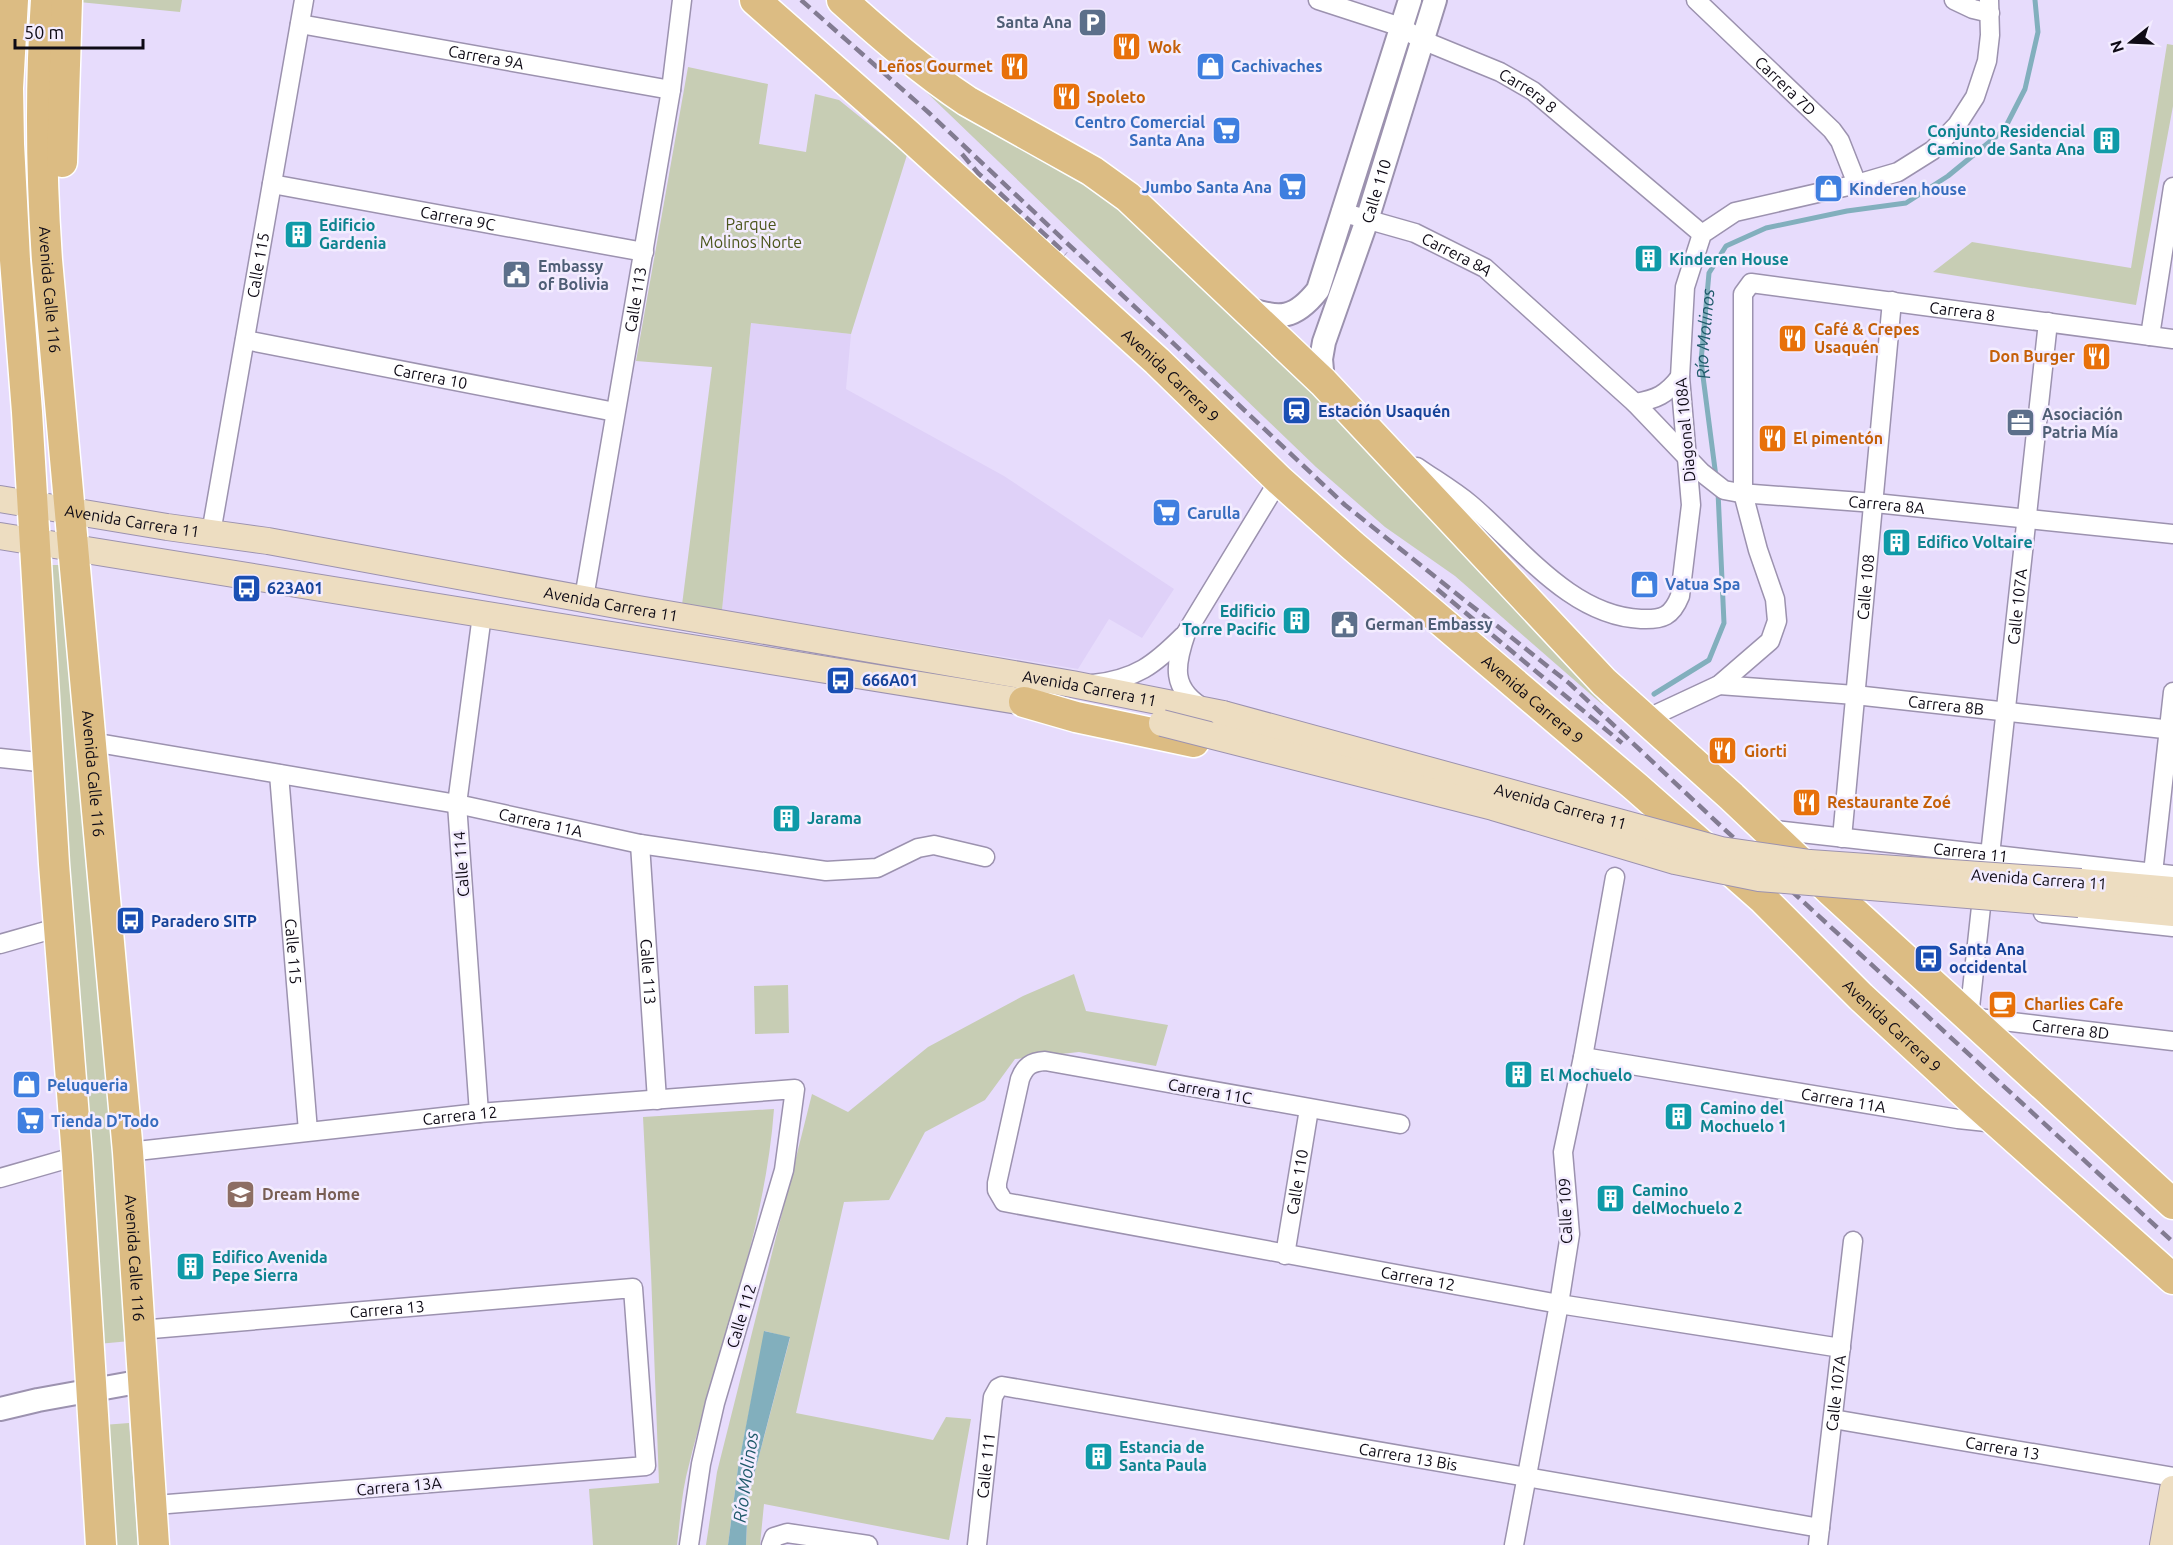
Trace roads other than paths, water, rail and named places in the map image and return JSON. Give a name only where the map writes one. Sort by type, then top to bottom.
[{"type":"main road","name":"Avenida Calle 116","points":[[13,0],[8,110],[8,272],[27,412],[32,504]]},
{"type":"main road","name":"Avenida Calle 116","points":[[46,0],[41,108],[42,192],[128,1152],[154,1545]]},
{"type":"main road","points":[[61,418],[66,323],[62,160],[67,0]]},
{"type":"main road","name":"Avenida Carrera 9","points":[[755,0],[908,134],[1157,361],[1280,480],[1353,546],[1636,787],[1762,898],[1861,996],[1998,1123],[2173,1279]]},
{"type":"main road","points":[[842,0],[921,69],[948,88],[1111,183],[1135,203],[1323,382],[1548,625],[1644,720],[1732,797],[1832,892],[2173,1204]]},
{"type":"main road","name":"Avenida Carrera 11","points":[[0,499],[259,539],[1072,684],[1216,713],[1721,850],[1810,863],[2080,893],[2173,913]]},
{"type":"main road","points":[[32,504],[101,1545]]},
{"type":"main road","name":"Avenida Carrera 11","points":[[0,536],[1161,723],[1493,807],[1675,861],[1759,878],[2080,893],[2173,890]]},
{"type":"main road","points":[[1024,702],[1076,717],[1165,735],[1532,825],[1701,872],[1762,898]]},
{"type":"main road","points":[[2163,1545],[2173,1489]]},
{"type":"street","name":"Calle 115","points":[[211,532],[304,0]]},
{"type":"street","name":"Calle 113","points":[[584,598],[671,90],[682,0]]},
{"type":"street","name":"Carrera 8","points":[[1318,0],[1401,27],[1422,40],[1500,72],[1533,91],[1702,234]]},
{"type":"street","name":"Calle 110","points":[[1245,307],[1278,317],[1297,312],[1318,290],[1410,0]]},
{"type":"street","name":"Calle 110","points":[[1323,382],[1321,359],[1324,342],[1367,220],[1435,0]]},
{"type":"street","name":"Carrera 7D","points":[[1696,0],[1832,130],[1840,141],[1857,184]]},
{"type":"street","points":[[1702,234],[1735,212],[1857,184],[1898,172],[1933,150],[1957,125],[1975,97],[1988,61],[1990,6],[1973,9],[1954,0]]},
{"type":"street","name":"Carrera 9A","points":[[300,24],[671,90]]},
{"type":"street","name":"Carrera 9C","points":[[272,184],[644,252]]},
{"type":"street","points":[[2150,336],[2173,187]]},
{"type":"street","name":"Carrera 8A","points":[[1341,212],[1415,233],[1485,268],[1635,403],[1701,472],[1724,490],[2173,534]]},
{"type":"street","name":"Diagonal 108A","points":[[1375,438],[1469,503],[1555,582],[1591,606],[1634,619],[1655,620],[1669,615],[1680,596],[1691,505],[1680,377],[1685,287],[1702,234]]},
{"type":"street","name":"Carrera 8","points":[[1743,493],[1743,294],[1751,283],[2173,339]]},
{"type":"street","name":"Calle 108","points":[[1842,838],[1893,302]]},
{"type":"street","name":"Calle 107A","points":[[1990,855],[2048,322]]},
{"type":"street","name":"Carrera 10","points":[[245,340],[615,412]]},
{"type":"street","points":[[1635,403],[1653,400],[1669,391],[1680,377]]},
{"type":"street","points":[[1216,713],[1197,705],[1187,696],[1180,684],[1176,670],[1180,650],[1186,633],[1280,480]]},
{"type":"street","points":[[1644,720],[1719,685],[1770,641],[1777,621],[1775,599],[1758,550],[1743,493]]},
{"type":"street","name":"Calle 114","points":[[479,1113],[457,804],[482,615]]},
{"type":"street","points":[[1072,684],[1109,682],[1127,677],[1160,659],[1186,633]]},
{"type":"street","name":"Carrera 8B","points":[[1719,685],[1855,695],[2171,730]]},
{"type":"street","points":[[2153,873],[2171,730],[2173,692]]},
{"type":"street","name":"Carrera 11A","points":[[92,742],[457,804],[640,844],[826,871],[876,868],[918,848],[934,845],[985,857]]},
{"type":"street","points":[[0,758],[48,763]]},
{"type":"street","name":"Calle 115","points":[[279,774],[308,1131]]},
{"type":"street","name":"Carrera 11","points":[[1766,829],[2173,874]]},
{"type":"street","name":"Calle 113","points":[[640,844],[657,1100]]},
{"type":"street","name":"Calle 109","points":[[1514,1545],[1570,1234],[1563,1152],[1583,1057],[1615,877]]},
{"type":"street","points":[[1832,892],[2173,927]]},
{"type":"street","points":[[1969,1017],[1981,907]]},
{"type":"street","points":[[0,944],[60,927]]},
{"type":"street","name":"Carrera 8D","points":[[1969,1017],[2173,1041]]},
{"type":"street","name":"Carrera 11A","points":[[1583,1057],[1958,1119],[1998,1123]]},
{"type":"street","name":"Carrera 11C","points":[[1000,1196],[997,1183],[1017,1088],[1023,1070],[1031,1063],[1045,1061],[1400,1124]]},
{"type":"street","name":"Carrera 12","points":[[128,1152],[479,1113],[795,1089]]},
{"type":"street","name":"Calle 112","points":[[689,1545],[701,1464],[715,1403],[784,1170],[795,1089]]},
{"type":"street","name":"Calle 110","points":[[1285,1255],[1310,1109]]},
{"type":"street","points":[[0,1178],[77,1156]]},
{"type":"street","name":"Carrera 12","points":[[1000,1196],[1004,1202],[1285,1255],[1559,1304],[1841,1347]]},
{"type":"street","name":"Calle 107A","points":[[1819,1536],[1853,1241]]},
{"type":"street","name":"Carrera 13","points":[[140,1330],[633,1288],[646,1466]]},
{"type":"street","points":[[0,1409],[143,1381]]},
{"type":"street","name":"Carrera 13 Bis","points":[[998,1388],[1008,1386],[1526,1477],[1819,1536]]},
{"type":"street","name":"Calle 111","points":[[977,1545],[993,1397],[998,1388]]},
{"type":"street","name":"Carrera 13","points":[[1833,1419],[2173,1477]]},
{"type":"street","name":"Carrera 13A","points":[[151,1504],[646,1466]]},
{"type":"street","points":[[771,1545],[774,1537],[787,1533],[868,1545]]},
{"type":"water","points":[[764,1331],[790,1337],[748,1498],[746,1545],[728,1545],[738,1468]]},
{"type":"waterway","name":"Río Molinos","points":[[1716,477],[1701,361],[1709,273],[1726,246],[1766,228],[1847,211],[1906,203],[1948,176],[2004,130],[2025,89],[2038,32],[2035,0]]},
{"type":"waterway","name":"Río Molinos","points":[[1654,694],[1709,660],[1724,623],[1718,492]]},
{"type":"railway","points":[[801,0],[928,112],[1345,505],[1570,684],[2173,1242]]},
{"type":"railway","points":[[962,154],[978,173],[1066,254]]},
{"type":"railway","points":[[1437,589],[1622,743]]},
{"type":"place","name":"Santa Ana","points":[[1093,22]]},
{"type":"place","name":"Wok","points":[[1127,47]]},
{"type":"place","name":"Leños Gourmet","points":[[1014,66]]},
{"type":"place","name":"Cachivaches","points":[[1210,66]]},
{"type":"place","name":"Spoleto","points":[[1066,97]]},
{"type":"place","name":"Centro Comercial Santa Ana","points":[[1226,131]]},
{"type":"place","name":"Conjunto Residencial Camino de Santa Ana","points":[[2106,140]]},
{"type":"place","name":"Jumbo Santa Ana","points":[[1293,187]]},
{"type":"place","name":"Kinderen house","points":[[1828,189]]},
{"type":"place","name":"Edificio Gardenia","points":[[298,234]]},
{"type":"place","name":"Kinderen House","points":[[1648,259]]},
{"type":"place","name":"Embassy of Bolivia","points":[[517,275]]},
{"type":"place","name":"Café & Crepes Usaquén","points":[[1793,338]]},
{"type":"place","name":"Don Burger","points":[[2096,356]]},
{"type":"place","name":"Estación Usaquén","points":[[1297,411]]},
{"type":"place","name":"Asociación Patria Mía","points":[[2021,423]]},
{"type":"place","name":"El pimentón","points":[[1772,438]]},
{"type":"place","name":"Carulla","points":[[1166,513]]},
{"type":"place","name":"Edifico Voltaire","points":[[1896,542]]},
{"type":"place","name":"Vatua Spa","points":[[1644,584]]},
{"type":"place","name":"623A01","points":[[246,588]]},
{"type":"place","name":"Edificio Torre Pacific","points":[[1297,620]]},
{"type":"place","name":"German Embassy","points":[[1344,624]]},
{"type":"place","name":"666A01","points":[[841,680]]},
{"type":"place","name":"Giorti","points":[[1723,751]]},
{"type":"place","name":"Restaurante Zoé","points":[[1806,802]]},
{"type":"place","name":"Jarama","points":[[786,818]]},
{"type":"place","name":"Paradero SITP","points":[[130,921]]},
{"type":"place","name":"Santa Ana occidental","points":[[1928,958]]},
{"type":"place","name":"Charlies Cafe","points":[[2003,1004]]},
{"type":"place","name":"El Mochuelo","points":[[1519,1075]]},
{"type":"place","name":"Peluqueria","points":[[26,1085]]},
{"type":"place","name":"Camino del Mochuelo 1","points":[[1679,1117]]},
{"type":"place","name":"Tienda D'Todo","points":[[30,1121]]},
{"type":"place","name":"Dream Home","points":[[241,1194]]},
{"type":"place","name":"Camino delMochuelo 2","points":[[1611,1199]]},
{"type":"place","name":"Edifico Avenida Pepe Sierra","points":[[191,1266]]},
{"type":"place","name":"Estancia de Santa Paula","points":[[1098,1456]]},
{"type":"park label","name":"Parque Molinos Norte","points":[[751,233]]}]
